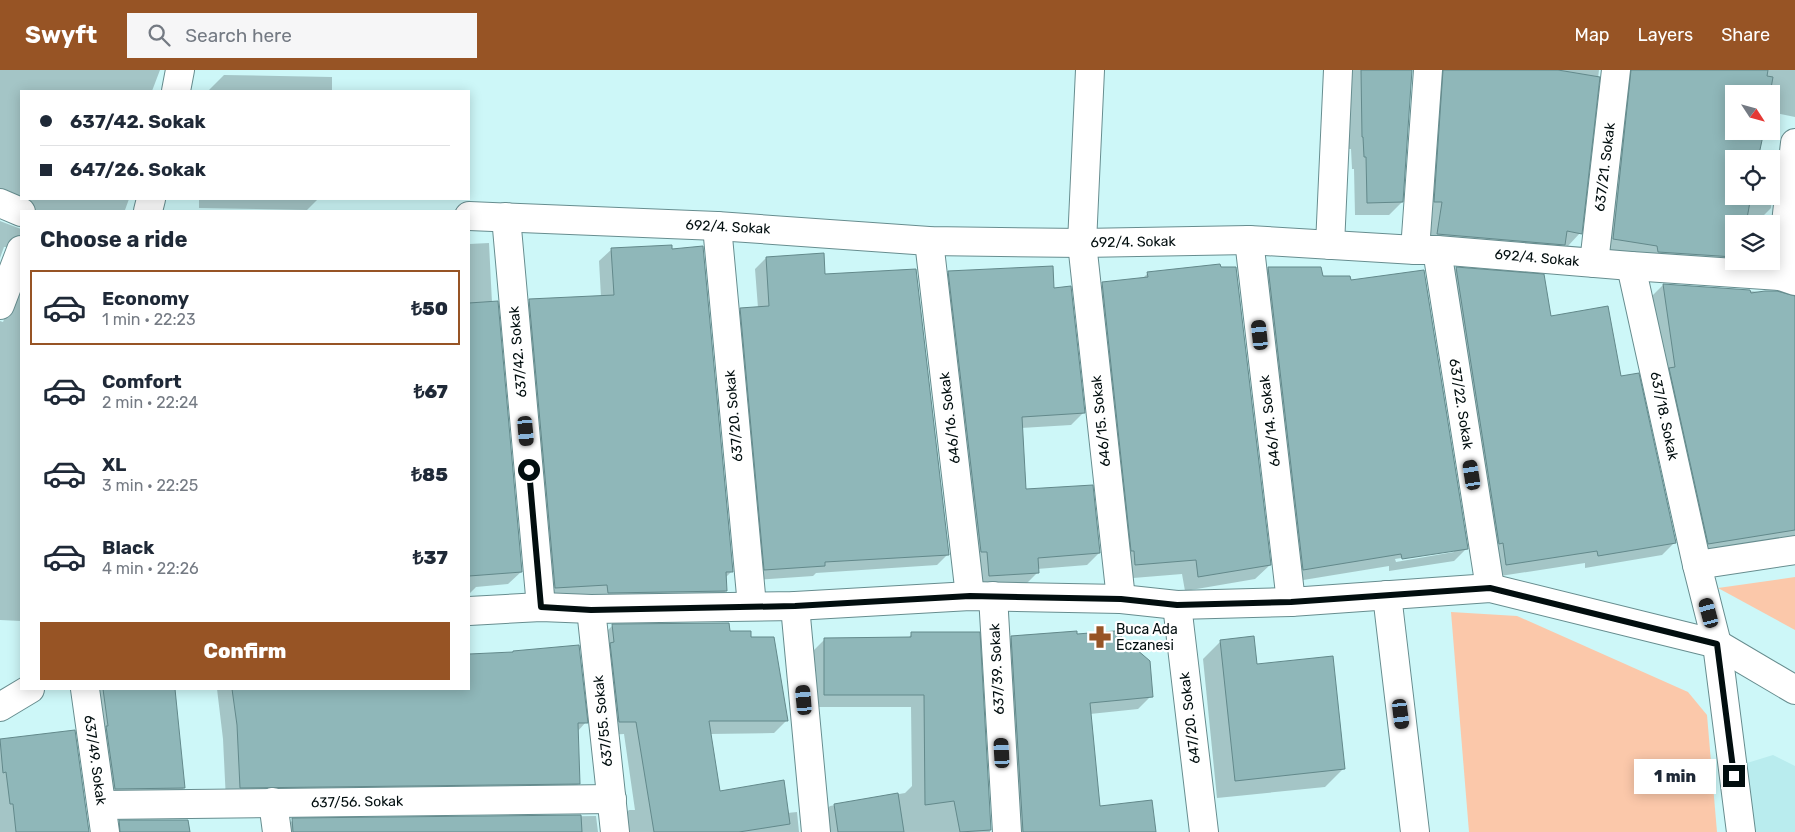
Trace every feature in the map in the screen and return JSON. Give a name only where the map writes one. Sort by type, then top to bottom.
[{"type":"street","points":[[176,90],[180,70]]},
{"type":"street","name":"646/15. Sokak","points":[[1090,70],[1082,243],[1121,599]]},
{"type":"street","points":[[1330,245],[1338,70]]},
{"type":"street","name":"637/22. Sokak","points":[[1428,70],[1426,250],[1490,588]]},
{"type":"street","name":"637/21. Sokak","points":[[1594,263],[1616,70]]},
{"type":"street","points":[[1788,279],[1795,143]]},
{"type":"street","points":[[0,203],[20,212]]},
{"type":"street","name":"692/4. Sokak","points":[[470,216],[717,226],[930,241],[1082,243],[1249,240],[1426,250],[1788,279]]},
{"type":"street","name":"637/42. Sokak","points":[[506,217],[541,607]]},
{"type":"street","name":"637/20. Sokak","points":[[717,226],[752,606]]},
{"type":"street","name":"646/14. Sokak","points":[[1249,240],[1291,602]]},
{"type":"street","name":"646/16. Sokak","points":[[930,241],[982,596]]},
{"type":"street","points":[[0,305],[20,253]]},
{"type":"street","name":"637/18. Sokak","points":[[1631,266],[1697,565],[1717,644],[1741,832]]},
{"type":"street","points":[[1697,565],[1795,550]]},
{"type":"street","points":[[470,611],[541,607],[591,610],[795,606],[982,596],[1121,599],[1177,605],[1291,602],[1490,588],[1717,644],[1795,690]]},
{"type":"street","points":[[1387,595],[1416,832]]},
{"type":"street","name":"637/39. Sokak","points":[[982,596],[1007,832]]},
{"type":"street","name":"647/20. Sokak","points":[[1177,605],[1204,832]]},
{"type":"street","points":[[795,606],[816,832]]},
{"type":"street","name":"637/55. Sokak","points":[[591,610],[615,832]]},
{"type":"street","points":[[0,707],[28,690]]},
{"type":"street","name":"637/49. Sokak","points":[[85,690],[105,832]]},
{"type":"street","name":"637/56. Sokak","points":[[102,805],[612,799]]},
{"type":"street","points":[[273,802],[277,832]]},
{"type":"shaded area","points":[[1795,577],[1795,630],[1718,588]]},
{"type":"shaded area","points":[[1451,612],[1517,616],[1688,692],[1707,715],[1717,832],[1469,832]]},
{"type":"shaded area","points":[[1773,755],[1795,766],[1795,832],[1755,832],[1747,763]]},
{"type":"building","points":[[1361,70],[1412,70],[1403,202],[1367,203],[1366,157],[1364,157],[1362,137]]},
{"type":"building","points":[[1443,70],[1558,70],[1600,77],[1582,234],[1567,231],[1565,245],[1437,234],[1442,202],[1434,202]]},
{"type":"building","points":[[1631,70],[1768,70],[1767,76],[1773,77],[1772,85],[1725,85],[1725,140],[1762,140],[1760,150],[1725,150],[1725,205],[1749,205],[1748,215],[1725,215],[1725,256],[1658,252],[1657,246],[1613,239]]},
{"type":"building","points":[[672,245],[672,249],[703,246],[733,572],[726,572],[727,591],[608,593],[607,585],[555,588],[529,299],[614,295],[611,248]]},
{"type":"building","points":[[824,253],[825,274],[916,269],[949,555],[825,562],[825,566],[764,570],[740,308],[769,306],[766,257]]},
{"type":"building","points":[[1220,264],[1221,267],[1236,267],[1271,565],[1198,577],[1196,560],[1135,565],[1134,551],[1131,551],[1102,282],[1148,277],[1147,272]]},
{"type":"building","points":[[1053,266],[1054,288],[1071,286],[1085,413],[1022,417],[1026,489],[1093,485],[1100,553],[1038,558],[1039,573],[989,576],[987,552],[981,552],[948,271]]},
{"type":"building","points":[[1268,267],[1321,267],[1323,276],[1350,276],[1351,280],[1424,270],[1468,549],[1402,559],[1401,554],[1303,570]]},
{"type":"building","points":[[1456,267],[1544,274],[1551,316],[1608,306],[1621,376],[1639,373],[1676,543],[1598,556],[1597,551],[1506,565],[1503,543],[1499,544]]},
{"type":"building","points":[[1663,284],[1750,290],[1751,293],[1777,291],[1795,296],[1795,530],[1708,544],[1669,368],[1675,367]]},
{"type":"building","points":[[498,301],[522,572],[470,576],[470,303]]},
{"type":"building","points":[[729,623],[730,631],[751,631],[751,637],[774,637],[788,721],[709,721],[720,791],[784,780],[790,824],[739,832],[654,832],[636,722],[619,722],[610,643],[614,642],[612,624]]},
{"type":"building","points":[[1077,631],[1077,634],[1115,631],[1150,661],[1153,697],[1090,703],[1100,806],[1152,800],[1156,832],[1023,832],[1011,636]]},
{"type":"building","points":[[911,632],[980,632],[991,830],[960,832],[954,801],[925,805],[924,695],[824,695],[824,638],[911,637]]},
{"type":"building","points":[[1254,636],[1257,664],[1333,656],[1345,769],[1235,781],[1220,640]]},
{"type":"building","points":[[579,645],[588,723],[578,723],[580,784],[240,788],[237,725],[232,690],[470,690],[470,654]]},
{"type":"building","points":[[103,690],[175,690],[185,788],[115,789],[106,726],[108,726]]},
{"type":"building","points":[[75,730],[89,832],[16,832],[13,804],[10,804],[6,772],[3,773],[0,739]]},
{"type":"building","points":[[898,793],[904,832],[838,832],[834,804]]},
{"type":"building","points":[[581,815],[582,832],[293,832],[292,818]]},
{"type":"building","points":[[119,820],[188,820],[190,832],[120,832]]},
{"type":"place","name":"Buca Ada Eczanesi","points":[[1100,637]]},
{"type":"route","points":[[529,470],[541,607],[591,610],[795,606],[970,596],[1121,599],[1177,605],[1291,602],[1490,588],[1717,644],[1734,776]]}]
